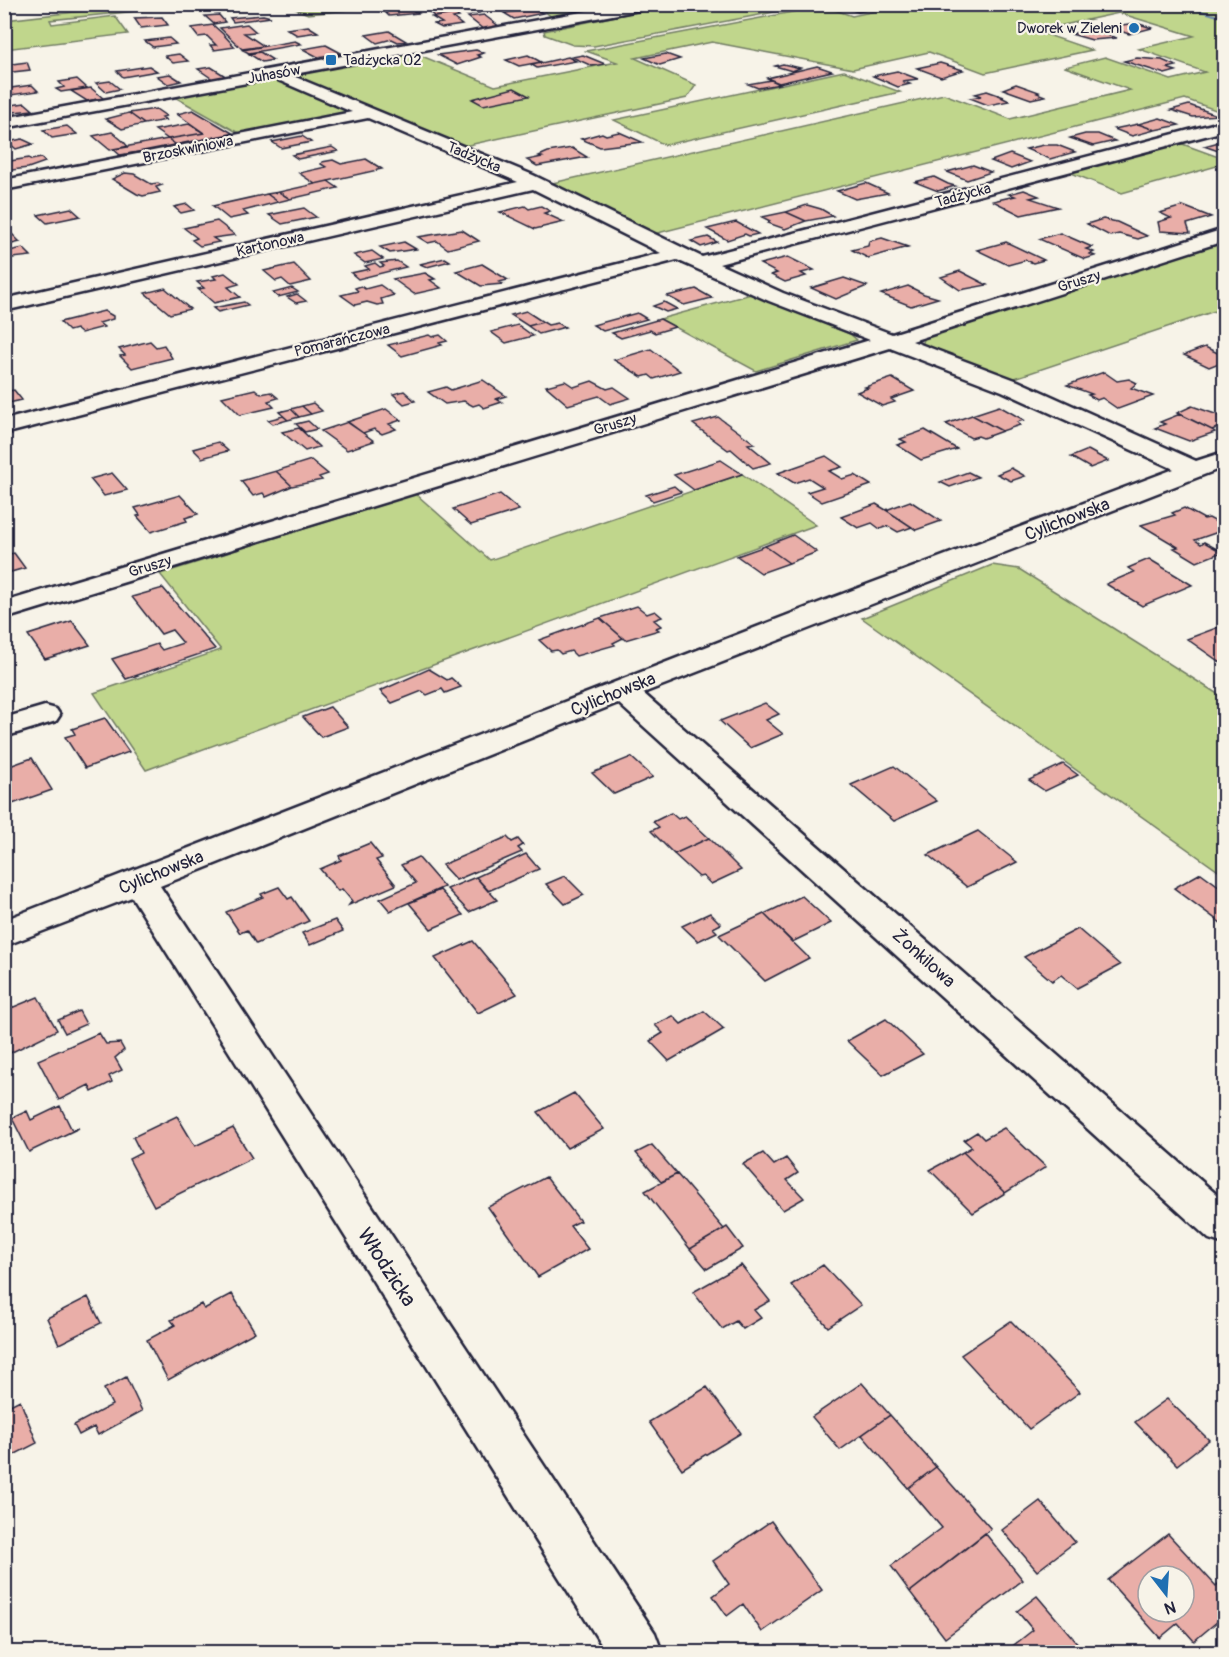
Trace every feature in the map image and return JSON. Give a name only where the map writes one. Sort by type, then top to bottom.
[{"type":"street","name":"Juhasów","points":[[4,123],[650,4]]},
{"type":"street","name":"Tadżycka","points":[[276,74],[536,183],[679,254],[776,297],[892,340],[1078,415],[1196,470]]},
{"type":"street","name":"Brzoskwiniowa","points":[[4,185],[371,113]]},
{"type":"street","name":"Tadżycka","points":[[702,263],[1224,126]]},
{"type":"street","name":"Kartonowa","points":[[4,305],[536,183]]},
{"type":"street","name":"Gruszy","points":[[4,611],[892,340],[1224,235]]},
{"type":"street","name":"Pomarańczowa","points":[[4,427],[679,254]]},
{"type":"street","name":"Cylichowska","points":[[4,934],[622,690],[1224,459]]},
{"type":"street","name":"Żonkilowa","points":[[622,690],[1224,1226]]},
{"type":"street","points":[[4,728],[45,715]]},
{"type":"street","name":"Włodzicka","points":[[139,881],[636,1653]]},
{"type":"green space","points":[[144,4],[195,5],[50,20],[52,24],[115,16],[128,34],[5,49],[5,20]]},
{"type":"green space","points":[[674,4],[812,5],[594,46],[573,45],[545,35],[544,31]]},
{"type":"green space","points":[[908,4],[1224,5],[1224,89],[1219,91],[1224,93],[1224,113],[1185,99],[650,235],[548,184],[944,94],[1010,119],[1130,90],[1065,67],[1105,57],[1171,80],[1205,72],[1139,49],[1194,36],[1119,13],[1036,31],[1092,50],[985,73],[929,52],[853,69],[712,42],[635,58],[696,85],[687,98],[464,146],[298,79],[300,73],[412,52],[495,86],[617,62],[586,51],[824,6],[852,16]]},
{"type":"green space","points":[[286,5],[402,5],[308,14]]},
{"type":"green space","points":[[536,5],[620,5],[552,17]]},
{"type":"green space","points":[[844,71],[900,92],[665,145],[614,120]]},
{"type":"green space","points":[[276,79],[356,113],[242,135],[173,96]]},
{"type":"green space","points":[[1177,142],[1224,159],[1224,164],[1122,193],[1066,171]]},
{"type":"green space","points":[[1224,241],[1224,308],[1012,379],[922,345],[926,334]]},
{"type":"green space","points":[[751,294],[850,334],[857,340],[756,371],[660,319]]},
{"type":"green space","points":[[742,474],[816,525],[146,770],[94,693],[221,650],[160,574],[416,494],[490,560]]},
{"type":"green space","points":[[992,565],[1019,569],[1224,698],[1224,875],[862,618]]},
{"type":"building","points":[[854,4],[887,6],[858,12],[843,7]]},
{"type":"building","points":[[410,5],[419,13],[389,16],[381,8]]},
{"type":"building","points":[[491,6],[494,9],[477,11],[479,13],[466,14],[461,9]]},
{"type":"building","points":[[439,7],[449,15],[435,17],[425,8]]},
{"type":"building","points":[[534,9],[543,13],[514,19],[504,13]]},
{"type":"building","points":[[455,14],[459,17],[453,18],[462,25],[442,28],[434,24],[442,23],[432,17]]},
{"type":"building","points":[[219,15],[225,22],[214,24],[205,16]]},
{"type":"building","points":[[263,15],[271,17],[233,22],[230,18]]},
{"type":"building","points":[[484,15],[500,27],[483,29],[468,17]]},
{"type":"building","points":[[162,17],[168,25],[141,28],[134,18]]},
{"type":"building","name":"Dworek w Zieleni","points":[[1136,23],[1152,28],[1129,34],[1116,28],[1122,25]]},
{"type":"building","points":[[247,24],[256,32],[244,33],[264,46],[242,49],[220,28]]},
{"type":"building","points":[[213,25],[235,47],[214,50],[210,45],[216,45],[207,36],[198,37],[191,28]]},
{"type":"building","points":[[308,26],[318,32],[297,35],[287,29]]},
{"type":"building","points":[[1089,30],[1117,38],[1092,40],[1071,34]]},
{"type":"building","points":[[389,31],[406,41],[398,42],[392,39],[377,43],[366,35]]},
{"type":"building","points":[[169,38],[176,44],[153,47],[145,41]]},
{"type":"building","points":[[295,41],[301,44],[249,53],[243,50]]},
{"type":"building","points":[[326,45],[341,53],[318,57],[303,49]]},
{"type":"building","points":[[476,50],[484,53],[477,55],[481,57],[457,65],[438,55]]},
{"type":"building","points":[[260,52],[273,60],[262,62],[249,54]]},
{"type":"building","points":[[179,54],[188,61],[173,63],[165,56]]},
{"type":"building","points":[[666,54],[680,59],[660,65],[644,58]]},
{"type":"building","points":[[528,55],[541,62],[519,66],[506,60]]},
{"type":"building","points":[[583,55],[605,64],[592,66],[572,57]]},
{"type":"building","points":[[568,57],[576,61],[537,68],[532,65]]},
{"type":"building","points":[[1137,58],[1162,60],[1176,66],[1167,68],[1176,71],[1165,74],[1124,61]]},
{"type":"building","points":[[27,62],[30,70],[4,73],[4,65]]},
{"type":"building","points":[[940,63],[963,70],[941,77],[917,68]]},
{"type":"building","points":[[783,64],[800,68],[792,71],[775,66]]},
{"type":"building","points":[[149,66],[157,71],[123,77],[117,71]]},
{"type":"building","points":[[817,66],[832,71],[779,83],[767,78]]},
{"type":"building","points":[[211,67],[227,77],[214,80],[198,69]]},
{"type":"building","points":[[897,71],[918,79],[902,81],[910,84],[898,87],[873,76]]},
{"type":"building","points":[[170,74],[181,81],[168,84],[157,76]]},
{"type":"building","points":[[77,79],[87,88],[61,92],[56,89],[64,87],[59,82]]},
{"type":"building","points":[[771,80],[780,84],[758,88],[748,84]]},
{"type":"building","points":[[110,81],[120,89],[106,92],[96,83]]},
{"type":"building","points":[[1016,84],[1045,96],[1031,99],[1003,89]]},
{"type":"building","points":[[32,85],[38,91],[4,96],[4,89]]},
{"type":"building","points":[[91,88],[103,98],[87,101],[71,91]]},
{"type":"building","points":[[514,88],[529,96],[483,105],[472,99]]},
{"type":"building","points":[[987,91],[1009,101],[988,105],[970,98],[981,96],[975,94]]},
{"type":"building","points":[[25,103],[33,110],[4,113],[4,106]]},
{"type":"building","points":[[1189,105],[1217,115],[1193,117],[1171,110]]},
{"type":"building","points":[[156,109],[166,116],[162,117],[166,120],[144,124],[129,113]]},
{"type":"building","points":[[193,110],[234,134],[178,146],[168,139],[204,133],[177,114]]},
{"type":"building","points":[[129,113],[144,124],[122,129],[106,119]]},
{"type":"building","points":[[1160,118],[1179,125],[1155,130],[1138,124]]},
{"type":"building","points":[[189,124],[204,133],[168,139],[155,130]]},
{"type":"building","points":[[1138,124],[1155,130],[1132,136],[1114,129]]},
{"type":"building","points":[[67,126],[77,134],[52,138],[43,130]]},
{"type":"building","points":[[112,132],[128,147],[110,150],[93,136]]},
{"type":"building","points":[[619,132],[642,142],[600,147],[581,139],[602,133],[606,135]]},
{"type":"building","points":[[1085,134],[1098,134],[1115,141],[1093,146],[1070,138]]},
{"type":"building","points":[[302,136],[311,142],[281,148],[272,142]]},
{"type":"building","points":[[22,139],[33,144],[16,149],[8,142]]},
{"type":"building","points":[[168,139],[178,146],[120,155],[113,149]]},
{"type":"building","points":[[1223,141],[1224,153],[1204,146],[1219,142]]},
{"type":"building","points":[[1057,145],[1075,152],[1050,159],[1026,149]]},
{"type":"building","points":[[332,147],[338,151],[298,159],[292,155]]},
{"type":"building","points":[[572,148],[587,157],[537,166],[527,160],[542,157],[539,156],[548,152]]},
{"type":"building","points":[[1010,154],[1030,162],[1011,169],[991,161]]},
{"type":"building","points":[[29,158],[31,160],[41,158],[45,162],[28,168],[4,171],[4,162]]},
{"type":"building","points":[[366,159],[382,169],[315,184],[299,173],[326,167],[321,164],[322,162],[333,160],[341,164]]},
{"type":"building","points":[[973,165],[991,172],[967,180],[947,172]]},
{"type":"building","points":[[125,173],[134,174],[151,184],[162,185],[156,187],[160,192],[143,196],[112,179]]},
{"type":"building","points":[[934,177],[955,186],[938,191],[915,182]]},
{"type":"building","points":[[328,181],[338,188],[290,199],[279,192]]},
{"type":"building","points":[[866,183],[888,193],[855,199],[837,191]]},
{"type":"building","points":[[1024,190],[1039,196],[1030,198],[1058,207],[1021,215],[993,201],[1015,196],[1009,194]]},
{"type":"building","points":[[279,192],[290,199],[278,202],[267,194]]},
{"type":"building","points":[[267,194],[278,202],[243,211],[248,215],[229,219],[213,206]]},
{"type":"building","points":[[187,204],[194,210],[181,213],[174,207]]},
{"type":"building","points":[[807,205],[833,216],[806,221],[786,212]]},
{"type":"building","points":[[525,206],[529,209],[541,206],[550,211],[544,213],[564,222],[535,229],[500,212]]},
{"type":"building","points":[[1183,206],[1211,217],[1187,224],[1190,233],[1160,231],[1158,222],[1171,218],[1160,213]]},
{"type":"building","points":[[71,208],[80,216],[47,223],[38,215]]},
{"type":"building","points":[[304,208],[316,217],[282,224],[269,215]]},
{"type":"building","points":[[786,212],[806,221],[785,229],[768,223],[770,221],[762,217]]},
{"type":"building","points":[[1103,219],[1117,222],[1147,236],[1138,239],[1119,234],[1110,236],[1087,224]]},
{"type":"building","points":[[217,221],[235,235],[213,238],[219,242],[200,246],[192,240],[197,238],[184,228]]},
{"type":"building","points":[[736,222],[758,234],[749,236],[745,234],[727,240],[707,229]]},
{"type":"building","points":[[8,230],[20,242],[8,245],[4,242],[4,231]]},
{"type":"building","points":[[462,230],[479,241],[448,249],[437,241],[428,243],[418,237]]},
{"type":"building","points":[[1060,233],[1092,247],[1086,249],[1094,252],[1090,254],[1095,256],[1085,259],[1039,239]]},
{"type":"building","points":[[708,237],[717,242],[701,247],[691,241]]},
{"type":"building","points":[[882,238],[908,247],[868,258],[852,250],[868,246],[869,241]]},
{"type":"building","points":[[404,242],[416,249],[390,253],[380,247]]},
{"type":"building","points":[[1006,242],[1044,260],[1033,263],[1026,260],[1008,265],[977,250]]},
{"type":"building","points":[[23,248],[31,256],[4,259],[4,252]]},
{"type":"building","points":[[372,251],[383,259],[365,263],[354,255]]},
{"type":"building","points":[[788,257],[814,270],[801,273],[806,276],[785,282],[771,275],[777,273],[760,264]]},
{"type":"building","points":[[445,258],[450,261],[427,267],[420,264]]},
{"type":"building","points":[[397,261],[406,267],[358,279],[351,273],[369,269],[365,266],[375,263],[380,267],[384,266],[380,263]]},
{"type":"building","points":[[294,264],[311,281],[290,286],[282,279],[276,281],[264,271]]},
{"type":"building","points":[[482,264],[508,280],[499,282],[503,284],[481,286],[456,271]]},
{"type":"building","points":[[960,271],[987,285],[960,290],[941,277]]},
{"type":"building","points":[[225,273],[239,284],[228,287],[240,297],[214,303],[198,289],[204,288],[197,282],[216,279],[213,276]]},
{"type":"building","points":[[425,273],[435,279],[430,280],[441,288],[414,294],[393,279]]},
{"type":"building","points":[[844,278],[867,286],[836,299],[811,288]]},
{"type":"building","points":[[380,285],[394,295],[381,299],[383,304],[367,302],[355,305],[341,295],[358,291],[355,288],[361,286],[365,289]]},
{"type":"building","points":[[908,286],[938,298],[911,306],[881,294]]},
{"type":"building","points":[[165,288],[190,309],[170,314],[145,293]]},
{"type":"building","points":[[292,288],[298,292],[278,297],[273,293]]},
{"type":"building","points":[[696,289],[712,298],[684,305],[667,296]]},
{"type":"building","points":[[297,294],[306,301],[296,303],[287,297]]},
{"type":"building","points":[[244,302],[248,305],[218,312],[213,308]]},
{"type":"building","points":[[664,302],[677,309],[666,312],[653,306]]},
{"type":"building","points":[[104,311],[113,316],[113,319],[99,323],[104,327],[81,333],[76,329],[69,331],[60,322]]},
{"type":"building","points":[[526,311],[543,322],[528,326],[511,315]]},
{"type":"building","points":[[637,313],[647,319],[603,331],[593,325]]},
{"type":"building","points":[[660,319],[675,327],[655,333],[650,330],[621,338],[612,333]]},
{"type":"building","points":[[543,322],[548,325],[558,323],[565,327],[539,334],[528,326]]},
{"type":"building","points":[[518,325],[533,336],[506,343],[491,332]]},
{"type":"building","points":[[429,335],[432,337],[440,335],[447,341],[439,343],[442,345],[402,356],[388,345]]},
{"type":"building","points":[[150,341],[156,347],[164,345],[172,358],[132,368],[120,356],[125,355],[119,349]]},
{"type":"building","points":[[1205,347],[1224,356],[1224,361],[1209,367],[1184,355]]},
{"type":"building","points":[[651,349],[680,371],[654,379],[649,375],[642,377],[614,360]]},
{"type":"building","points":[[1104,372],[1117,381],[1129,379],[1137,383],[1131,388],[1153,396],[1118,409],[1102,398],[1097,400],[1088,395],[1092,394],[1067,385]]},
{"type":"building","points":[[892,378],[914,391],[891,399],[895,402],[882,406],[857,392],[868,388],[865,387]]},
{"type":"building","points":[[483,380],[506,396],[496,399],[502,402],[484,408],[479,404],[473,406],[464,401],[445,404],[428,392],[446,387],[451,390]]},
{"type":"building","points":[[565,381],[574,387],[592,381],[607,389],[614,387],[630,398],[610,404],[599,396],[568,405],[546,386]]},
{"type":"building","points":[[255,389],[261,394],[271,392],[278,398],[268,401],[274,407],[240,415],[222,397]]},
{"type":"building","points":[[14,390],[22,400],[4,404],[4,392]]},
{"type":"building","points":[[404,391],[415,401],[404,404],[393,394]]},
{"type":"building","points":[[313,403],[322,411],[311,414],[302,406]]},
{"type":"building","points":[[302,406],[311,414],[299,417],[291,409]]},
{"type":"building","points":[[999,406],[1024,420],[1017,422],[1020,425],[1002,431],[972,415]]},
{"type":"building","points":[[1192,406],[1224,417],[1224,425],[1212,430],[1177,413]]},
{"type":"building","points":[[291,409],[299,417],[288,420],[279,412]]},
{"type":"building","points":[[386,409],[401,420],[389,424],[396,429],[382,434],[374,429],[363,433],[347,422]]},
{"type":"building","points":[[1180,414],[1215,432],[1189,441],[1155,428],[1165,424],[1160,422]]},
{"type":"building","points":[[972,415],[1002,431],[983,438],[978,436],[971,438],[946,424]]},
{"type":"building","points":[[283,416],[288,420],[273,424],[268,420]]},
{"type":"building","points":[[718,417],[754,443],[748,444],[771,463],[753,468],[731,449],[728,450],[693,424]]},
{"type":"building","points":[[308,421],[317,429],[305,432],[296,424]]},
{"type":"building","points":[[348,422],[374,441],[347,450],[321,431]]},
{"type":"building","points":[[299,428],[319,447],[305,451],[282,432]]},
{"type":"building","points":[[925,430],[957,449],[921,460],[897,445],[906,442],[900,439]]},
{"type":"building","points":[[218,442],[228,451],[202,458],[193,449]]},
{"type":"building","points":[[1088,450],[1108,461],[1090,468],[1071,457]]},
{"type":"building","points":[[826,456],[842,467],[829,471],[842,479],[855,475],[871,485],[822,502],[807,492],[823,487],[809,478],[794,483],[778,473]]},
{"type":"building","points":[[311,460],[328,474],[319,477],[322,480],[292,486],[276,471]]},
{"type":"building","points":[[721,460],[742,474],[694,490],[674,475]]},
{"type":"building","points":[[1011,468],[1025,476],[1011,481],[997,474]]},
{"type":"building","points":[[276,471],[292,486],[266,497],[263,493],[253,496],[241,481]]},
{"type":"building","points":[[968,472],[978,477],[950,487],[940,482]]},
{"type":"building","points":[[112,473],[127,490],[104,496],[90,479]]},
{"type":"building","points":[[674,486],[681,492],[653,501],[646,495]]},
{"type":"building","points":[[500,494],[519,510],[471,525],[453,509]]},
{"type":"building","points":[[180,495],[198,514],[185,518],[187,521],[151,532],[137,516],[140,515],[135,508]]},
{"type":"building","points":[[910,501],[941,521],[916,530],[886,510]]},
{"type":"building","points":[[876,504],[912,527],[898,532],[888,526],[880,529],[872,523],[858,528],[841,517]]},
{"type":"building","points":[[1184,508],[1204,519],[1209,518],[1224,526],[1224,530],[1195,540],[1201,544],[1204,542],[1222,552],[1197,562],[1174,548],[1178,547],[1141,525],[1175,515],[1172,513]]},
{"type":"building","points":[[793,535],[817,552],[789,563],[765,546]]},
{"type":"building","points":[[765,546],[789,563],[761,573],[737,556]]},
{"type":"building","points":[[14,553],[25,568],[4,574],[4,555]]},
{"type":"building","points":[[1149,559],[1192,585],[1142,606],[1106,584],[1134,572],[1128,568]]},
{"type":"building","points":[[163,588],[215,649],[126,679],[112,659],[157,644],[162,650],[183,643],[172,630],[161,634],[132,597]]},
{"type":"building","points":[[637,606],[647,614],[655,611],[662,617],[654,620],[661,626],[656,628],[659,630],[625,640],[600,618]]},
{"type":"building","points":[[600,618],[623,638],[613,643],[615,645],[576,656],[571,651],[561,654],[557,650],[551,651],[539,640]]},
{"type":"building","points":[[72,621],[90,645],[45,659],[28,635]]},
{"type":"building","points":[[1224,625],[1224,665],[1187,639]]},
{"type":"building","points":[[429,669],[447,680],[451,678],[461,687],[445,693],[442,689],[427,695],[422,691],[392,703],[380,691]]},
{"type":"building","points":[[765,703],[779,714],[766,720],[783,734],[750,748],[720,721]]},
{"type":"building","points":[[330,707],[348,727],[321,737],[303,717]]},
{"type":"building","points":[[105,718],[129,752],[85,768],[65,737],[75,734],[72,729]]},
{"type":"building","points":[[631,757],[653,777],[614,794],[592,773]]},
{"type":"building","points":[[32,758],[52,790],[4,807],[4,768]]},
{"type":"building","points":[[1063,764],[1078,775],[1045,791],[1029,780]]},
{"type":"building","points":[[894,766],[937,801],[894,821],[851,785]]},
{"type":"building","points":[[671,813],[678,819],[685,816],[709,838],[674,854],[651,831],[659,827],[653,822]]},
{"type":"building","points":[[978,831],[1017,862],[967,887],[928,855]]},
{"type":"building","points":[[507,837],[512,842],[518,839],[523,845],[518,848],[522,852],[456,880],[442,865]]},
{"type":"building","points":[[709,838],[741,870],[711,884],[703,876],[699,877],[674,854]]},
{"type":"building","points":[[370,843],[382,858],[376,860],[396,885],[349,905],[352,901],[342,889],[338,891],[320,869],[341,860],[339,856]]},
{"type":"building","points":[[526,854],[539,869],[488,891],[476,877]]},
{"type":"building","points":[[418,857],[444,887],[390,911],[380,899],[416,883],[401,865]]},
{"type":"building","points":[[1201,873],[1224,890],[1224,921],[1221,923],[1174,888]]},
{"type":"building","points":[[565,876],[584,895],[565,904],[546,884]]},
{"type":"building","points":[[476,877],[497,900],[469,912],[447,889]]},
{"type":"building","points":[[279,887],[288,899],[292,897],[309,921],[256,944],[247,930],[240,933],[226,912],[263,897],[261,894]]},
{"type":"building","points":[[440,890],[463,915],[431,929],[409,903]]},
{"type":"building","points":[[802,896],[831,923],[792,942],[764,914]]},
{"type":"building","points":[[710,913],[721,924],[713,928],[717,932],[698,941],[682,926]]},
{"type":"building","points":[[764,914],[809,958],[765,981],[719,935]]},
{"type":"building","points":[[335,920],[343,931],[310,945],[302,933]]},
{"type":"building","points":[[1078,929],[1120,965],[1077,988],[1061,975],[1052,981],[1024,957]]},
{"type":"building","points":[[473,941],[517,994],[478,1013],[435,958]]},
{"type":"building","points":[[38,997],[57,1030],[4,1056],[4,1011]]},
{"type":"building","points":[[79,1011],[86,1024],[65,1033],[58,1020]]},
{"type":"building","points":[[704,1011],[724,1029],[669,1061],[650,1041],[663,1033],[655,1025],[673,1016],[681,1024]]},
{"type":"building","points":[[886,1019],[923,1054],[883,1075],[847,1041]]},
{"type":"building","points":[[99,1033],[106,1044],[120,1043],[124,1050],[115,1058],[122,1070],[109,1076],[112,1082],[92,1092],[89,1085],[59,1100],[38,1060]]},
{"type":"building","points":[[574,1093],[604,1129],[567,1148],[538,1112]]},
{"type":"building","points":[[60,1106],[72,1130],[79,1128],[29,1152],[12,1118],[27,1111],[31,1120]]},
{"type":"building","points":[[177,1116],[195,1146],[233,1128],[252,1158],[154,1206],[129,1159],[141,1153],[133,1137]]},
{"type":"building","points":[[1004,1128],[1046,1167],[1005,1193],[963,1152],[972,1147],[964,1140],[977,1132],[984,1139]]},
{"type":"building","points":[[652,1145],[677,1174],[661,1182],[636,1153]]},
{"type":"building","points":[[963,1152],[1005,1193],[973,1213],[930,1170]]},
{"type":"building","points":[[763,1153],[774,1165],[786,1158],[798,1173],[787,1180],[804,1198],[783,1210],[743,1164]]},
{"type":"building","points":[[677,1174],[724,1229],[690,1249],[645,1191]]},
{"type":"building","points":[[546,1177],[580,1221],[570,1226],[588,1249],[538,1277],[488,1207]]},
{"type":"building","points":[[727,1227],[743,1248],[707,1269],[690,1249]]},
{"type":"building","points":[[741,1265],[770,1301],[754,1310],[761,1318],[743,1329],[736,1321],[722,1329],[693,1292]]},
{"type":"building","points":[[823,1265],[861,1305],[828,1327],[791,1285]]},
{"type":"building","points":[[232,1294],[255,1332],[168,1380],[147,1340],[175,1325],[171,1320],[201,1304],[204,1309]]},
{"type":"building","points":[[88,1297],[101,1323],[59,1344],[47,1318]]},
{"type":"building","points":[[1011,1321],[1080,1392],[1029,1429],[961,1355]]},
{"type":"building","points":[[126,1377],[142,1411],[98,1435],[94,1427],[79,1435],[74,1425],[112,1405],[104,1389]]},
{"type":"building","points":[[862,1383],[890,1415],[840,1450],[812,1417]]},
{"type":"building","points":[[707,1387],[741,1433],[682,1469],[649,1422]]},
{"type":"building","points":[[1167,1399],[1209,1440],[1177,1465],[1135,1422]]},
{"type":"building","points":[[20,1400],[37,1443],[4,1460],[4,1408]]},
{"type":"building","points":[[890,1415],[936,1467],[908,1488],[862,1435]]},
{"type":"building","points":[[936,1467],[991,1529],[910,1592],[891,1566],[942,1528],[908,1488]]},
{"type":"building","points":[[1040,1501],[1075,1542],[1037,1571],[1002,1530]]},
{"type":"building","points":[[771,1521],[822,1590],[762,1632],[743,1604],[727,1616],[713,1596],[729,1584],[713,1561]]},
{"type":"building","points":[[985,1533],[1023,1580],[945,1638],[910,1592]]},
{"type":"building","points":[[1168,1534],[1196,1564],[1136,1564],[1136,1611],[1108,1580]]},
{"type":"building","points":[[1196,1564],[1216,1586],[1219,1583],[1224,1589],[1224,1616],[1194,1641],[1179,1624],[1196,1624]]},
{"type":"building","points":[[1037,1596],[1085,1652],[1005,1652],[1033,1630],[1017,1611]]},
{"type":"building","points":[[1147,1624],[1177,1624],[1160,1638]]},
{"type":"waterway","points":[[1176,4],[1224,18]]},
{"type":"place","name":"Dworek w Zieleni","points":[[1134,28]]},
{"type":"place","name":"Tadżycka 02","points":[[331,60]]}]
